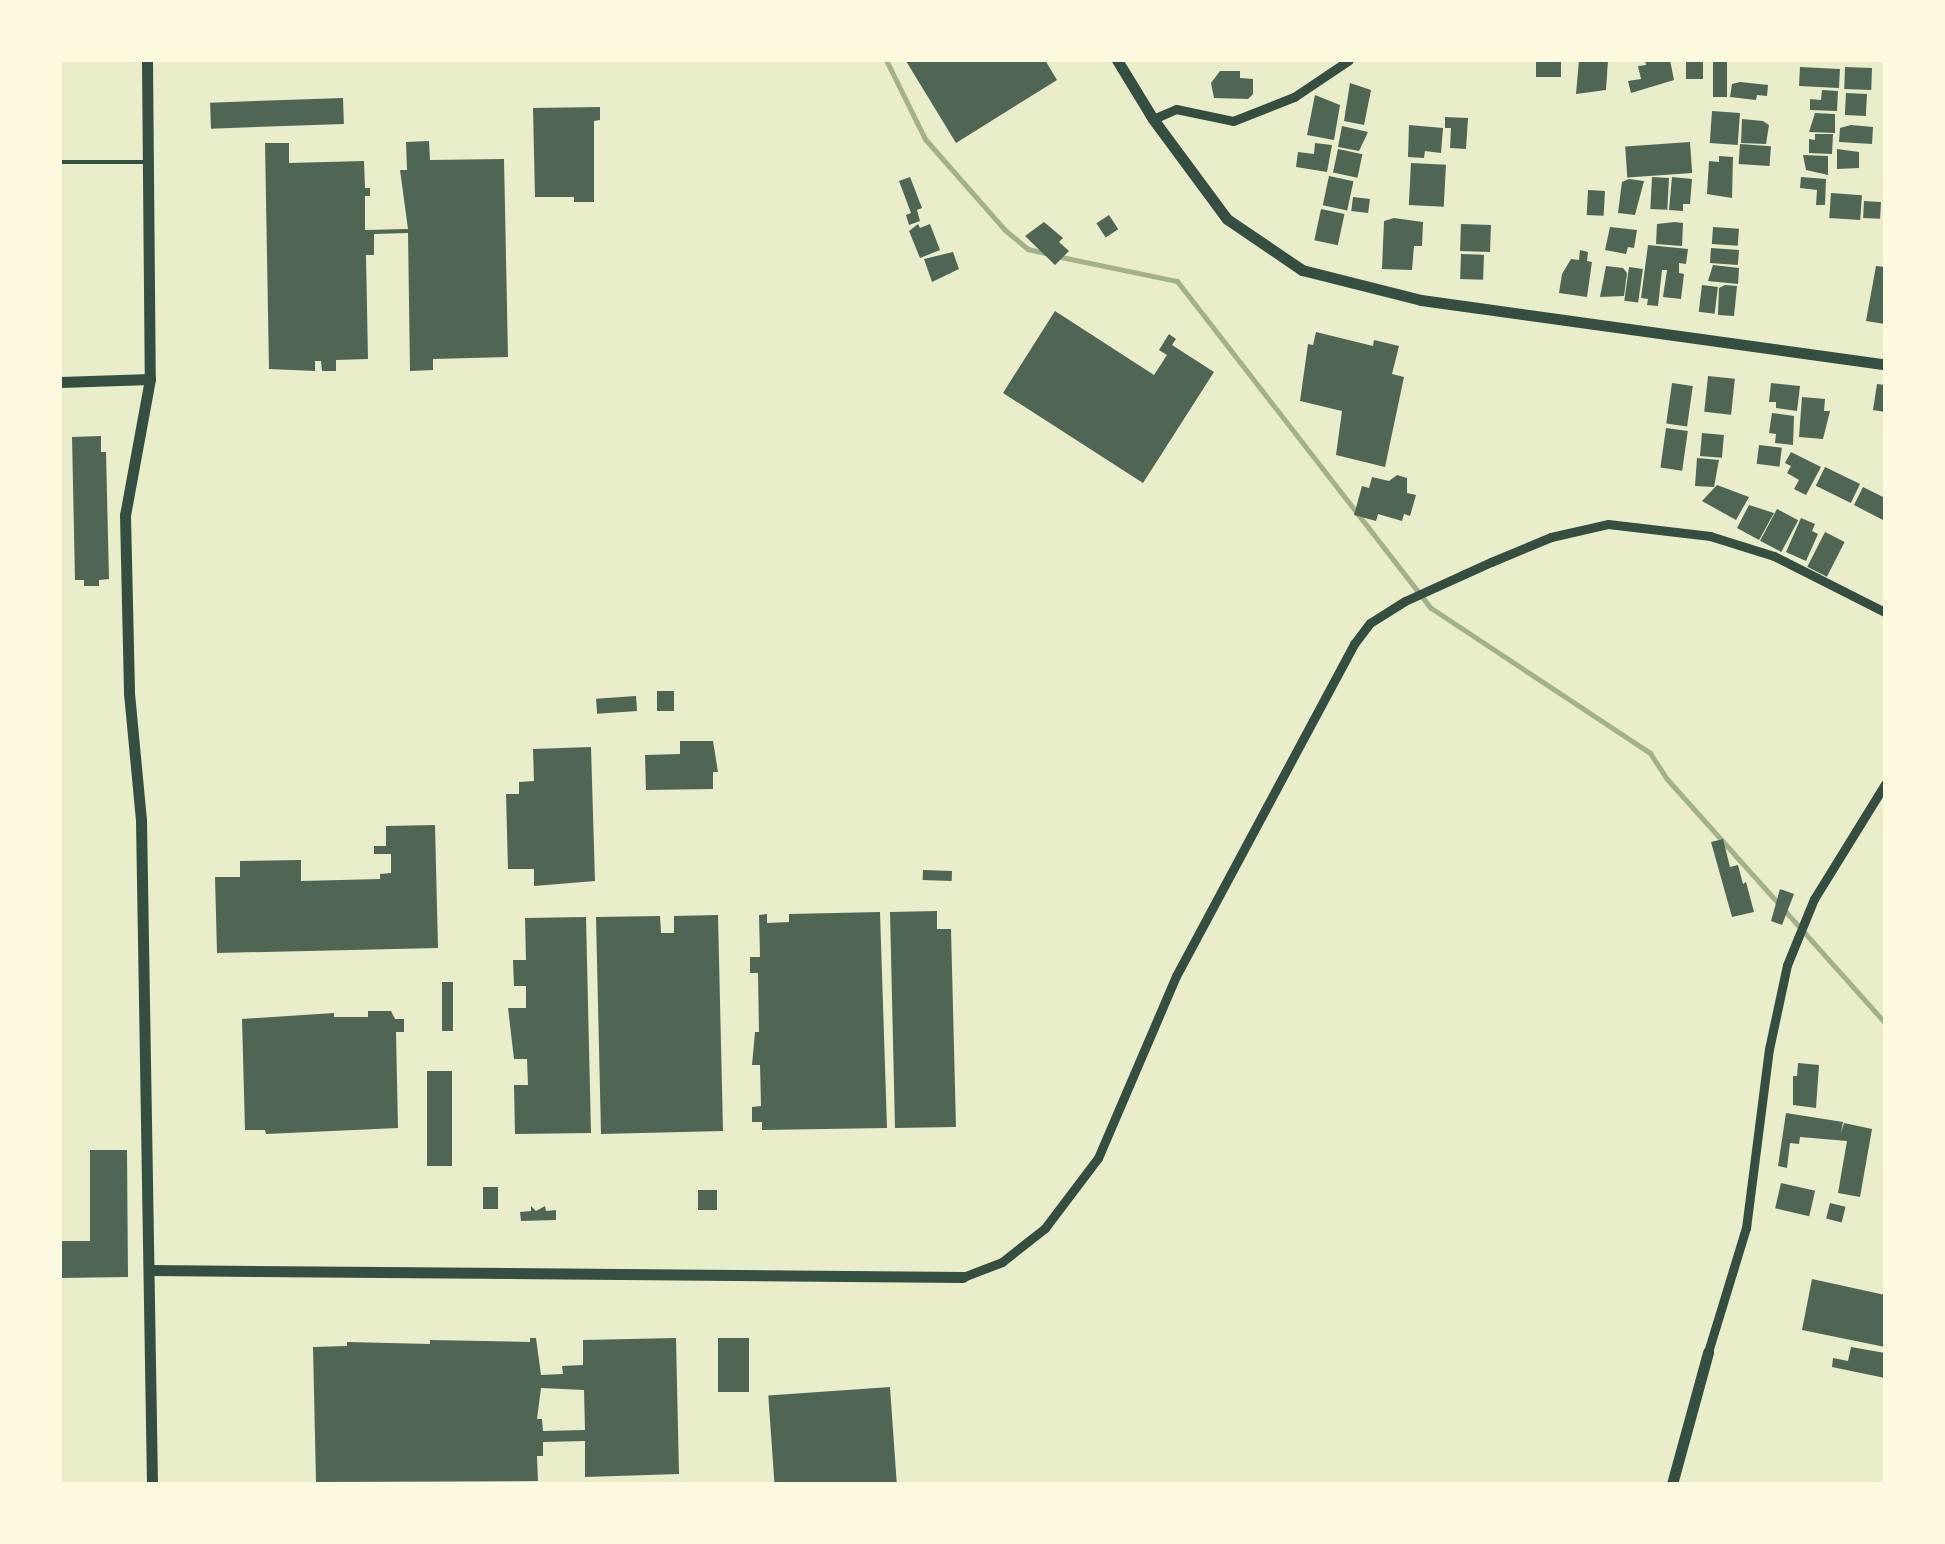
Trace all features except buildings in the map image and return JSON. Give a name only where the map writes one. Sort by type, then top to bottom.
[{"type":"street","points":[[147,60],[150,379],[125,515],[129,693],[141,820],[152,1484]]},
{"type":"street","points":[[1117,60],[1153,119],[1227,219],[1302,270],[1421,300],[1885,364]]},
{"type":"street","points":[[1153,119],[1176,109],[1233,121],[1294,97],[1349,60]]},
{"type":"street","points":[[60,382],[150,379]]},
{"type":"street","points":[[150,1270],[963,1277],[1002,1262],[1044,1228],[1098,1158],[1176,976],[1354,644],[1370,623],[1405,601],[1521,550],[1608,524],[1710,536],[1758,551],[1885,612]]},
{"type":"street","points":[[1672,1484],[1746,1228],[1769,1049],[1787,965],[1814,898],[1885,784]]},
{"type":"lane","points":[[60,162],[149,162]]},
{"type":"waterway","points":[[886,60],[925,139],[1005,230],[1028,249],[1045,253]]},
{"type":"waterway","points":[[1056,256],[1177,281],[1431,608],[1650,753],[1667,779],[1885,1023]]}]
